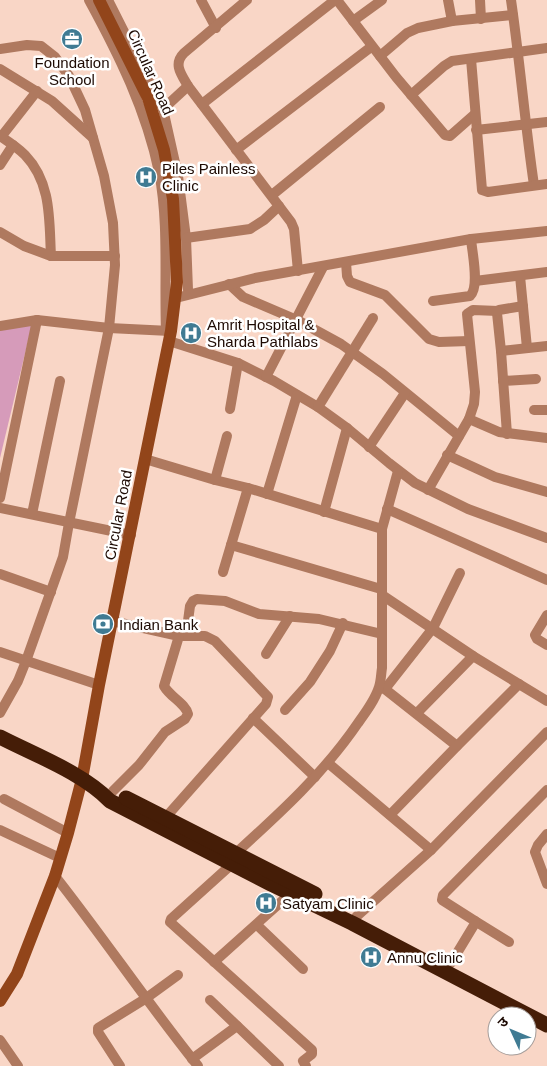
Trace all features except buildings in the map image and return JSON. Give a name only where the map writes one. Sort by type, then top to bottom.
[{"type":"highway","points":[[0,737],[82,779],[166,817],[291,893],[355,919],[547,1025]]},
{"type":"highway","points":[[106,790],[110,801],[451,963],[547,1014]]},
{"type":"main road","name":"Circular Road","points":[[0,1001],[16,974],[55,876],[82,779],[169,335],[180,290],[173,199],[164,150],[148,98],[99,0]]},
{"type":"street","points":[[89,0],[134,90],[150,135],[159,174],[165,234],[169,335]]},
{"type":"street","points":[[108,0],[163,109],[178,176],[186,238],[180,290],[221,288],[228,284],[471,238],[547,234]]},
{"type":"street","points":[[201,0],[216,28]]},
{"type":"street","points":[[248,0],[179,60],[178,66],[188,86],[292,225],[298,272]]},
{"type":"street","points":[[202,104],[336,0],[371,46],[446,136],[450,136],[475,114]]},
{"type":"street","points":[[353,22],[382,0]]},
{"type":"street","points":[[448,0],[452,21]]},
{"type":"street","points":[[480,0],[482,18]]},
{"type":"street","points":[[511,0],[519,52],[525,125],[534,185]]},
{"type":"street","points":[[380,56],[411,31],[452,21],[513,15]]},
{"type":"street","points":[[0,49],[34,45],[41,46],[51,53],[64,67],[85,110],[94,138],[109,197],[115,256],[109,328],[68,522],[63,557],[18,681],[0,713]]},
{"type":"street","points":[[236,150],[371,46]]},
{"type":"street","points":[[411,95],[448,62],[547,48]]},
{"type":"street","points":[[471,59],[482,190],[488,192],[547,184]]},
{"type":"street","points":[[0,69],[37,91],[62,109],[94,138]]},
{"type":"street","points":[[163,109],[188,86]]},
{"type":"street","points":[[37,91],[1,137],[29,159],[44,182],[48,204],[51,256]]},
{"type":"street","points":[[272,196],[380,107]]},
{"type":"street","points":[[476,130],[547,122]]},
{"type":"street","points":[[0,164],[13,145]]},
{"type":"street","points":[[186,238],[250,229],[259,224],[279,206]]},
{"type":"street","points":[[0,232],[24,246],[51,256],[115,256]]},
{"type":"street","points":[[433,301],[470,296],[474,290],[475,281],[471,238]]},
{"type":"street","points":[[346,262],[347,276],[350,282],[384,296],[429,339],[439,342],[469,341]]},
{"type":"street","points":[[266,377],[323,267]]},
{"type":"street","points":[[475,281],[547,272]]},
{"type":"street","points":[[520,276],[527,348]]},
{"type":"street","points":[[228,284],[243,297],[297,320],[352,351],[459,436]]},
{"type":"street","points":[[428,490],[473,412],[475,397],[468,312],[473,310],[498,311],[523,306]]},
{"type":"street","points":[[498,311],[507,434]]},
{"type":"street","points":[[318,407],[373,318]]},
{"type":"street","points":[[0,498],[37,320]]},
{"type":"street","points":[[0,326],[37,320],[169,335],[238,363],[318,407],[347,428],[398,471],[428,490],[468,509],[547,538]]},
{"type":"street","points":[[502,350],[547,346]]},
{"type":"street","points":[[230,409],[238,363]]},
{"type":"street","points":[[503,382],[536,379]]},
{"type":"street","points":[[32,514],[60,381]]},
{"type":"street","points":[[369,447],[404,393]]},
{"type":"street","points":[[267,494],[297,395]]},
{"type":"street","points":[[534,410],[547,410]]},
{"type":"street","points":[[469,419],[490,429],[507,434],[547,438]]},
{"type":"street","points":[[324,512],[347,428]]},
{"type":"street","points":[[215,480],[227,436]]},
{"type":"street","points":[[448,455],[495,477],[547,492]]},
{"type":"street","points":[[145,460],[248,488],[382,530]]},
{"type":"street","points":[[382,688],[382,530],[398,471]]},
{"type":"street","points":[[223,572],[248,488]]},
{"type":"street","points":[[0,508],[131,535]]},
{"type":"street","points":[[387,510],[547,580]]},
{"type":"street","points":[[231,545],[382,592],[473,656],[547,700]]},
{"type":"street","points":[[301,1064],[312,1054],[312,1050],[172,924],[170,920],[234,859],[328,764],[343,746],[382,688],[433,628],[460,573]]},
{"type":"street","points":[[0,574],[51,592]]},
{"type":"street","points":[[106,790],[139,765],[165,732],[185,719],[188,714],[186,709],[167,692],[164,686],[193,601],[197,599],[232,603],[262,615],[319,618],[382,634]]},
{"type":"street","points":[[547,615],[535,635],[537,639],[547,644]]},
{"type":"street","points":[[266,654],[290,616]]},
{"type":"street","points":[[112,622],[182,636],[205,636],[212,639],[268,697],[266,704],[166,817]]},
{"type":"street","points":[[285,710],[310,682],[330,651],[343,624]]},
{"type":"street","points":[[0,652],[99,685]]},
{"type":"street","points":[[417,713],[473,656]]},
{"type":"street","points":[[390,815],[519,684]]},
{"type":"street","points":[[382,688],[417,713],[457,746]]},
{"type":"street","points":[[253,718],[315,777]]},
{"type":"street","points":[[355,919],[431,850],[547,732]]},
{"type":"street","points":[[328,764],[431,850]]},
{"type":"street","points":[[509,942],[442,900],[443,895],[547,790]]},
{"type":"street","points":[[4,799],[68,833]]},
{"type":"street","points":[[0,830],[60,858]]},
{"type":"street","points":[[547,834],[535,852],[547,884]]},
{"type":"street","points":[[55,876],[145,999],[195,1063],[238,1026]]},
{"type":"street","points":[[214,962],[291,893]]},
{"type":"street","points":[[451,963],[475,921]]},
{"type":"street","points":[[257,925],[303,969]]},
{"type":"street","points":[[120,1066],[97,1029],[145,999],[178,975]]},
{"type":"street","points":[[210,1000],[279,1066]]},
{"type":"street","points":[[0,1040],[18,1066]]},
{"type":"shaded area","points":[[34,316],[0,458],[0,325]]},
{"type":"place","name":"Foundation School","points":[[72,39]]},
{"type":"place","name":"Piles Painless Clinic","points":[[146,177]]},
{"type":"place","name":"Amrit Hospital & Sharda Pathlabs","points":[[191,333]]},
{"type":"place","name":"Indian Bank","points":[[103,624]]},
{"type":"place","name":"Satyam Clinic","points":[[266,903]]},
{"type":"place","name":"Annu Clinic","points":[[371,957]]}]
